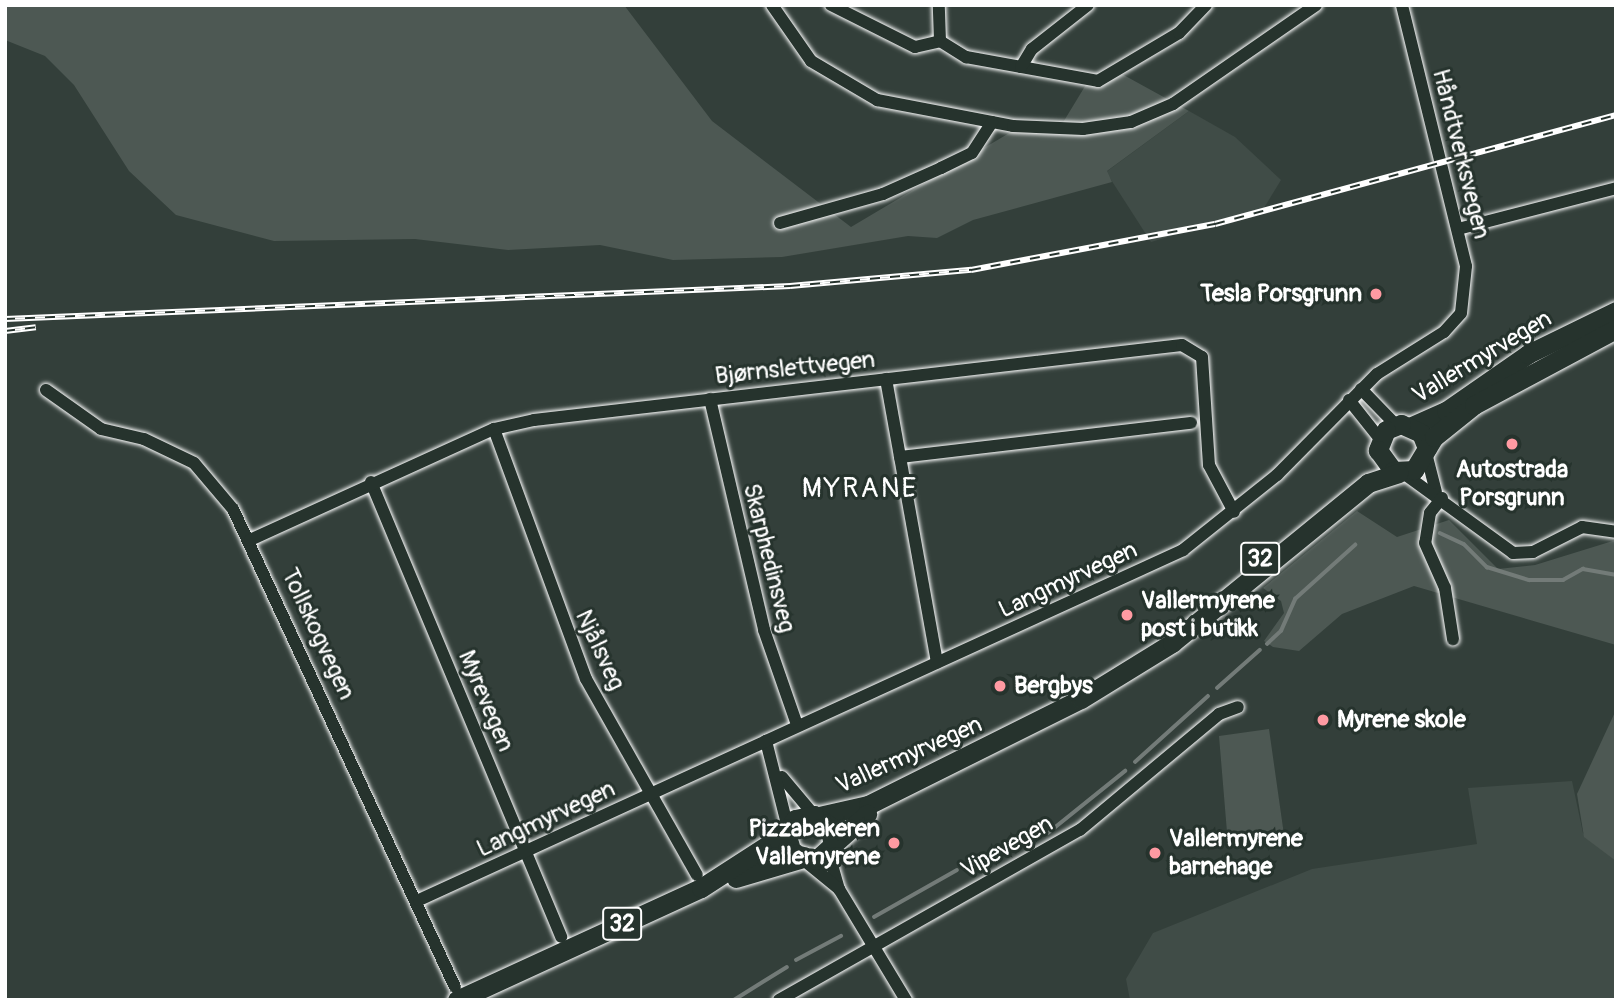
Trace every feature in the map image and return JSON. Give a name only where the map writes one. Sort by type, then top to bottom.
[{"type":"main road","name":"Vallermyrvegen","points":[[1404,426],[1446,411],[1528,354],[1616,311]]},
{"type":"main road","name":"Vallermyrvegen","points":[[1426,450],[1500,388],[1616,329]]},
{"type":"main road","name":"32","points":[[1379,444],[1404,426]]},
{"type":"main road","points":[[1404,426],[1426,450]]},
{"type":"main road","name":"Vallermyrvegen","points":[[1137,663],[1347,488],[1379,444]]},
{"type":"main road","points":[[1379,444],[1384,465],[1400,473]]},
{"type":"main road","name":"32","points":[[1400,473],[1418,467],[1426,450]]},
{"type":"main road","name":"Vallermyrvegen","points":[[830,846],[860,818],[1018,733],[1171,643],[1368,483],[1400,473]]},
{"type":"main road","name":"Vallermyrvegen","points":[[816,815],[856,810],[1018,733]]},
{"type":"main road","name":"32","points":[[456,993],[699,881],[787,831],[799,817],[816,815]]},
{"type":"main road","points":[[816,815],[830,826],[830,846]]},
{"type":"main road","points":[[787,831],[789,849],[803,860]]},
{"type":"main road","name":"32","points":[[699,881],[803,860],[830,846]]},
{"type":"street","points":[[772,5],[811,61],[855,91],[899,106],[992,122],[1083,129],[1144,117],[1191,94],[1316,5]]},
{"type":"street","points":[[831,5],[896,42],[915,47],[940,41],[966,57],[1098,80],[1179,33],[1206,5]]},
{"type":"street","points":[[939,5],[940,41]]},
{"type":"street","points":[[1021,67],[1032,50],[1088,5]]},
{"type":"street","name":"Håndtverksvegen","points":[[1402,5],[1458,229],[1468,282],[1461,313]]},
{"type":"street","points":[[780,223],[883,194],[942,168],[972,153],[992,122]]},
{"type":"street","points":[[1458,229],[1616,188]]},
{"type":"street","name":"Langmyrvegen","points":[[419,900],[1183,550],[1234,512],[1361,389],[1461,313]]},
{"type":"street","name":"Bjørnslettvegen","points":[[250,540],[371,482],[494,429],[710,399],[1192,346],[1202,358],[1209,465],[1234,512]]},
{"type":"street","points":[[886,379],[937,662]]},
{"type":"street","points":[[1361,389],[1404,426]]},
{"type":"street","name":"Tollskogvegen","points":[[46,390],[101,429],[144,439],[194,463],[250,540],[419,900],[456,993]]},
{"type":"street","name":"Skarphedinsveg","points":[[710,399],[764,630],[797,725]]},
{"type":"street","points":[[1349,400],[1379,444]]},
{"type":"street","points":[[900,457],[1191,423]]},
{"type":"street","name":"Njålsveg","points":[[494,429],[586,679],[655,792],[699,881]]},
{"type":"street","points":[[1426,450],[1439,495],[1425,537],[1446,588],[1453,639]]},
{"type":"street","points":[[1400,473],[1439,495],[1513,553],[1533,552],[1582,527],[1616,532]]},
{"type":"street","name":"Myrevegen","points":[[371,482],[561,937]]},
{"type":"street","name":"Vipevegen","points":[[779,1000],[1080,830],[1219,713],[1238,707]]},
{"type":"street","points":[[766,741],[779,775],[787,831]]},
{"type":"street","points":[[779,775],[816,815]]},
{"type":"street","points":[[830,846],[839,889],[905,1000]]},
{"type":"street","points":[[803,860],[839,889]]},
{"type":"shaded area","points":[[5,5],[624,5],[712,121],[851,227],[1016,129],[1056,134],[1090,78],[1120,73],[1189,111],[1107,171],[1112,182],[973,220],[937,238],[908,236],[782,257],[673,260],[600,245],[508,250],[415,239],[274,241],[176,215],[129,171],[74,85],[45,56],[5,40]]},
{"type":"shaded area","points":[[1189,111],[1235,137],[1281,180],[1264,208],[1151,242],[1106,172]]},
{"type":"shaded area","points":[[1357,511],[1397,537],[1449,520],[1498,569],[1535,565],[1616,540],[1616,645],[1414,586],[1342,614],[1299,651],[1273,647],[1264,641],[1284,613],[1281,601],[1263,588]]},
{"type":"shaded area","points":[[1616,710],[1616,861],[1584,837],[1577,794]]},
{"type":"shaded area","points":[[1269,729],[1285,842],[1274,843],[1273,836],[1228,844],[1219,736]]},
{"type":"shaded area","points":[[1572,781],[1583,833],[1616,857],[1616,1000],[1130,1000],[1126,979],[1153,933],[1312,869],[1477,844],[1468,788]]},
{"type":"waterway","points":[[1440,533],[1464,544],[1487,567],[1529,580],[1563,580],[1583,569],[1616,575]]},
{"type":"waterway","points":[[1267,644],[1281,631],[1295,599],[1355,545]]},
{"type":"waterway","points":[[1217,688],[1260,650]]},
{"type":"waterway","points":[[1135,762],[1208,696]]},
{"type":"waterway","points":[[1048,833],[1125,771]]},
{"type":"waterway","points":[[981,861],[1039,837]]},
{"type":"waterway","points":[[874,917],[957,870]]},
{"type":"waterway","points":[[796,960],[841,936]]},
{"type":"waterway","points":[[734,1000],[787,967]]},
{"type":"railway","points":[[5,319],[790,286],[971,270],[1215,224],[1616,115]]},
{"type":"railway","points":[[5,331],[36,327]]},
{"type":"place","name":"Tesla Porsgrunn","points":[[1376,294]]},
{"type":"place","name":"Autostrada Porsgrunn","points":[[1512,444]]},
{"type":"place","name":"Vallermyrene post i butikk","points":[[1127,615]]},
{"type":"place","name":"Bergbys","points":[[1000,686]]},
{"type":"place","name":"Myrene skole","points":[[1323,720]]},
{"type":"place","name":"Pizzabakeren Vallemyrene","points":[[894,843]]},
{"type":"place","name":"Vallermyrene barnehage","points":[[1155,853]]},
{"type":"district","name":"MYRANE","points":[[860,489]]}]
